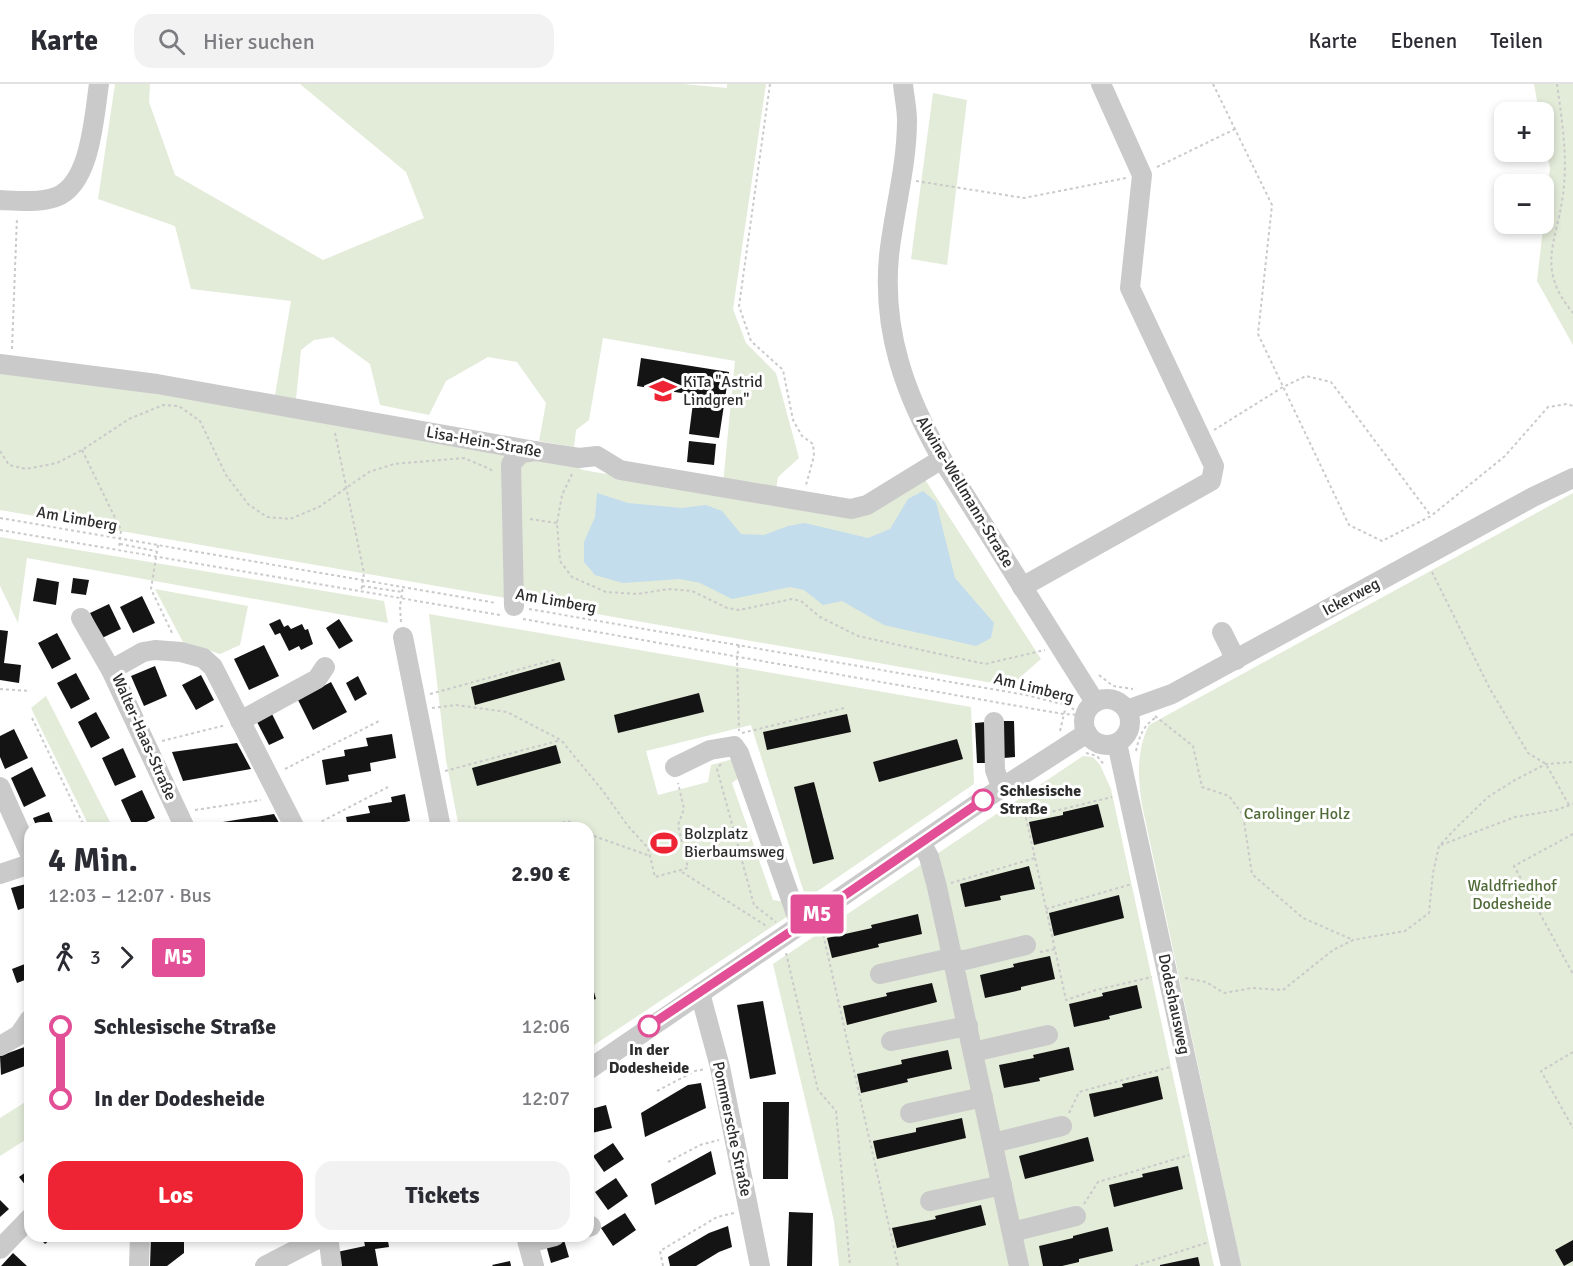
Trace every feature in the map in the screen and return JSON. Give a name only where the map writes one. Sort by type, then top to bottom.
[{"type":"street","points":[[9,200],[34,201],[58,196],[75,182],[85,162],[99,84]]},
{"type":"street","name":"Alwine-Wellmann-Straße","points":[[903,84],[907,118],[902,178],[889,257],[889,299],[894,345],[906,388],[923,426],[942,459],[1083,682],[1089,717]]},
{"type":"street","points":[[1023,587],[1211,482],[1214,466],[1130,288],[1142,174],[1101,84]]},
{"type":"street","name":"Lisa-Hein-Straße","points":[[6,364],[157,384],[535,451],[588,457],[620,470],[851,508],[867,505],[942,459]]},
{"type":"street","points":[[512,614],[511,464],[521,453],[535,451]]},
{"type":"street","name":"Ickerweg","points":[[1126,710],[1172,694],[1425,558],[1533,497],[1573,478]]},
{"type":"street","points":[[81,618],[111,670]]},
{"type":"street","points":[[1222,632],[1236,660]]},
{"type":"street","points":[[403,637],[440,822]]},
{"type":"street","name":"Walter-Haas-Straße","points":[[182,820],[111,670],[143,652],[181,651],[203,658],[213,667],[292,822]]},
{"type":"street","points":[[240,721],[317,679],[325,667]]},
{"type":"street","points":[[594,1066],[1001,787],[1089,717],[1108,699],[1115,700],[1126,710],[1129,717],[1127,732],[1117,743],[1102,745],[1095,742],[1089,717]]},
{"type":"street","points":[[993,722],[995,770],[1001,787]]},
{"type":"street","name":"Dodeshausweg","points":[[1117,743],[1162,975],[1231,1266]]},
{"type":"street","points":[[675,767],[710,750],[734,746],[739,753],[807,921]]},
{"type":"street","points":[[0,787],[24,841]]},
{"type":"street","points":[[921,843],[930,857],[937,887],[1019,1266]]},
{"type":"street","points":[[0,874],[24,866]]},
{"type":"street","points":[[880,974],[942,960],[965,960],[1026,945]]},
{"type":"street","name":"Pommersche Straße","points":[[700,993],[720,1067],[760,1266]]},
{"type":"street","points":[[891,1041],[968,1026]]},
{"type":"street","points":[[0,1046],[19,1035],[24,1027]]},
{"type":"street","points":[[973,1052],[1048,1035]]},
{"type":"street","points":[[910,1113],[982,1097]]},
{"type":"street","points":[[993,1143],[1062,1126]]},
{"type":"street","points":[[930,1201],[1002,1185]]},
{"type":"street","points":[[1012,1232],[1076,1216]]},
{"type":"street","points":[[0,1249],[24,1224]]},
{"type":"street","points":[[138,1266],[140,1242]]},
{"type":"street","points":[[265,1266],[311,1242]]},
{"type":"street","points":[[329,1242],[332,1266]]},
{"type":"street","points":[[528,1242],[534,1266]]},
{"type":"path","points":[[770,84],[739,306],[752,341],[783,369],[793,420],[802,436],[813,444],[813,456],[802,500]]},
{"type":"path","points":[[1213,84],[1272,205],[1258,334],[1349,525],[1382,541],[1431,516],[1505,456],[1548,406],[1567,404],[1573,406]]},
{"type":"path","points":[[1557,84],[1565,149],[1563,195],[1552,244],[1551,272],[1560,298],[1573,313]]},
{"type":"path","points":[[902,178],[1024,198],[1142,174],[1235,129]]},
{"type":"path","points":[[6,364],[9,200]]},
{"type":"path","points":[[1201,438],[1283,387],[1306,376],[1331,382],[1431,516]]},
{"type":"path","points":[[0,451],[9,465],[27,469],[57,463],[82,450],[129,419],[163,405],[179,406],[200,422],[226,475],[248,504],[267,517],[290,519],[320,507],[369,472],[394,464],[464,458],[490,469],[511,490]]},
{"type":"path","points":[[331,415],[364,573],[361,592]]},
{"type":"path","points":[[82,450],[121,530],[119,550]]},
{"type":"path","points":[[588,457],[562,495],[557,524],[560,561],[572,577],[606,592],[638,594],[668,590],[692,591],[726,608],[739,610],[792,599],[801,601],[820,617],[858,636],[986,664],[1044,651],[1058,643]]},
{"type":"path","points":[[512,516],[557,524]]},
{"type":"path","name":"Am Limberg","points":[[0,518],[403,586],[512,614],[1089,717]]},
{"type":"path","name":"Am Limberg","points":[[0,530],[361,592],[1026,695],[1066,705],[1089,717]]},
{"type":"path","points":[[120,544],[157,551]]},
{"type":"path","points":[[158,545],[151,590],[181,651]]},
{"type":"path","points":[[1425,558],[1490,689],[1528,753],[1546,764],[1569,805]]},
{"type":"path","points":[[362,585],[402,592]]},
{"type":"path","points":[[403,586],[400,607],[403,637]]},
{"type":"path","points":[[416,704],[557,659]]},
{"type":"path","points":[[1083,682],[1100,674],[1113,686],[1142,689],[1156,718],[1193,746],[1202,787],[1229,796],[1243,815],[1252,874],[1304,918],[1353,940]]},
{"type":"path","points":[[0,689],[30,691]]},
{"type":"path","points":[[416,704],[456,705],[507,712],[561,740],[648,848],[655,877],[687,868],[678,825],[684,809],[675,767]]},
{"type":"path","points":[[739,734],[844,708]]},
{"type":"path","points":[[32,718],[82,822]]},
{"type":"path","points":[[269,777],[381,720]]},
{"type":"path","points":[[147,745],[240,721]]},
{"type":"path","points":[[431,775],[561,740]]},
{"type":"path","points":[[1116,796],[1026,818],[1066,1000],[1096,990],[1162,975],[1206,982],[1224,993],[1252,988],[1283,990],[1333,950],[1353,940],[1405,931],[1429,913],[1433,873],[1439,846],[1488,797],[1546,764],[1573,762]]},
{"type":"path","points":[[321,822],[388,787]]},
{"type":"path","points":[[182,820],[279,797]]},
{"type":"path","points":[[1439,846],[1515,818],[1556,810],[1573,804]]},
{"type":"path","points":[[1573,834],[1515,866],[1573,974]]},
{"type":"path","points":[[594,836],[650,856]]},
{"type":"path","points":[[937,887],[1035,858]]},
{"type":"path","points":[[681,871],[783,937],[818,1090],[836,1111],[850,1266]]},
{"type":"path","points":[[1046,909],[1135,883]]},
{"type":"path","points":[[807,921],[822,928],[898,1266]]},
{"type":"path","points":[[1573,1052],[1541,1071],[1573,1128]]},
{"type":"path","points":[[1062,1126],[1079,1092],[1175,1065]]},
{"type":"path","points":[[657,1091],[695,1071],[720,1067]]},
{"type":"path","points":[[668,1162],[700,1145],[734,1137]]},
{"type":"path","points":[[1076,1216],[1098,1182],[1195,1153]]},
{"type":"path","points":[[663,1266],[660,1251],[717,1217],[749,1210]]},
{"type":"path","points":[[1135,1266],[1214,1241]]},
{"type":"green space","points":[[115,84],[150,84],[149,102],[175,175],[323,260],[424,218],[406,172],[300,84],[683,84],[727,88],[727,84],[766,84],[733,309],[746,343],[776,373],[799,458],[778,477],[774,503],[854,515],[924,478],[1041,659],[1010,686],[0,510],[0,371],[27,372],[571,464],[583,470],[722,494],[735,361],[603,338],[589,420],[576,430],[574,447],[539,441],[546,403],[517,362],[488,357],[446,381],[429,415],[380,405],[370,364],[333,337],[314,340],[301,350],[296,399],[275,395],[291,301],[191,289],[175,226],[98,199]]},
{"type":"green space","points":[[1534,84],[1573,84],[1573,345],[1537,281],[1542,234],[1554,234],[1554,174],[1549,174],[1549,162],[1554,162],[1554,102],[1537,102]]},
{"type":"green space","points":[[933,93],[967,100],[947,265],[911,259]]},
{"type":"green space","name":"Carolinger Holz","points":[[1573,493],[1573,1266],[1241,1266],[1142,805],[1139,765],[1142,745],[1149,725]]},
{"type":"green space","points":[[0,537],[384,601],[388,623],[27,558],[18,623],[0,586]]},
{"type":"green space","points":[[155,589],[248,606],[240,645],[220,654],[183,642]]},
{"type":"green space","points":[[429,614],[971,707],[974,784],[806,899],[751,725],[646,751],[658,795],[708,782],[711,765],[733,759],[740,777],[732,783],[773,900],[785,902],[788,916],[594,1045],[594,822],[458,822],[446,760]]},
{"type":"green space","points":[[46,696],[110,822],[87,822],[31,708]]},
{"type":"green space","points":[[1083,756],[1093,757],[1100,765],[1111,789],[1214,1266],[839,1266],[834,1221],[773,964]]},
{"type":"green space","points":[[24,1103],[24,1141],[0,1156],[0,1118]]},
{"type":"water","points":[[923,491],[936,502],[955,578],[994,623],[991,638],[976,646],[884,625],[842,601],[823,605],[804,590],[790,587],[732,599],[700,583],[680,579],[623,583],[595,575],[584,562],[584,542],[595,517],[597,493],[628,503],[682,508],[706,505],[722,511],[741,534],[764,535],[788,526],[805,523],[868,538],[890,529],[908,499]]},
{"type":"building","points":[[641,358],[729,372],[719,438],[689,434],[694,395],[637,386]]},
{"type":"building","points":[[689,441],[716,444],[714,465],[687,462]]},
{"type":"building","points":[[37,578],[59,582],[56,605],[33,601]]},
{"type":"building","points":[[73,578],[89,580],[86,595],[71,593]]},
{"type":"building","points":[[142,596],[155,623],[133,633],[120,607]]},
{"type":"building","points":[[109,604],[121,629],[102,638],[90,613]]},
{"type":"building","points":[[280,619],[284,627],[288,625],[291,629],[302,624],[305,630],[308,629],[313,644],[301,650],[299,646],[289,651],[280,633],[275,635],[269,624]]},
{"type":"building","points":[[339,619],[353,641],[339,649],[326,628]]},
{"type":"building","points":[[0,630],[8,631],[4,663],[21,665],[19,683],[0,680]]},
{"type":"building","points":[[57,633],[71,659],[52,669],[38,643]]},
{"type":"building","points":[[264,645],[279,676],[249,690],[234,659]]},
{"type":"building","points":[[560,662],[565,680],[475,705],[471,687]]},
{"type":"building","points":[[155,666],[167,696],[144,706],[131,676]]},
{"type":"building","points":[[76,673],[90,699],[71,709],[57,683]]},
{"type":"building","points":[[201,675],[214,700],[196,710],[182,685]]},
{"type":"building","points":[[358,676],[367,694],[355,701],[346,683]]},
{"type":"building","points":[[331,682],[347,712],[313,730],[298,700]]},
{"type":"building","points":[[699,693],[704,712],[618,733],[614,715]]},
{"type":"building","points":[[96,712],[110,738],[91,748],[78,722]]},
{"type":"building","points":[[272,714],[284,738],[269,745],[257,722]]},
{"type":"building","points":[[847,714],[851,732],[767,750],[763,732]]},
{"type":"building","points":[[1002,721],[1014,721],[1015,757],[1004,758]]},
{"type":"building","points":[[986,722],[988,763],[977,763],[975,723]]},
{"type":"building","points":[[14,729],[28,758],[5,769],[0,757],[0,736]]},
{"type":"building","points":[[392,734],[396,758],[370,763],[371,771],[348,775],[349,781],[326,785],[322,760],[345,756],[344,750],[368,746],[366,738]]},
{"type":"building","points":[[957,739],[963,759],[879,782],[873,762]]},
{"type":"building","points":[[237,743],[251,769],[183,781],[172,752]]},
{"type":"building","points":[[556,745],[561,763],[477,786],[472,768]]},
{"type":"building","points":[[123,748],[136,777],[115,786],[102,758]]},
{"type":"building","points":[[32,767],[46,796],[24,807],[11,778]]},
{"type":"building","points":[[814,782],[834,859],[813,864],[794,787]]},
{"type":"building","points":[[142,790],[155,818],[147,822],[131,822],[121,800]]},
{"type":"building","points":[[405,794],[410,821],[347,822],[346,817],[370,813],[368,806],[392,802],[391,797]]},
{"type":"building","points":[[1098,804],[1104,827],[1034,845],[1029,822],[1063,815],[1063,812]]},
{"type":"building","points":[[49,812],[53,822],[35,822],[33,818]]},
{"type":"building","points":[[274,814],[279,822],[223,822]]},
{"type":"building","points":[[1029,866],[1035,889],[1000,896],[1001,900],[965,907],[960,884]]},
{"type":"building","points":[[24,885],[24,908],[18,910],[11,888]]},
{"type":"building","points":[[1119,895],[1124,918],[1054,936],[1049,913]]},
{"type":"building","points":[[918,914],[922,934],[832,958],[827,938],[872,928],[871,925]]},
{"type":"building","points":[[1050,956],[1055,979],[985,998],[980,975],[1014,967],[1013,964]]},
{"type":"building","points":[[24,964],[24,980],[17,983],[12,969]]},
{"type":"building","points":[[932,983],[937,1002],[847,1025],[843,1006],[887,996],[886,993]]},
{"type":"building","points":[[1137,985],[1142,1008],[1109,1016],[1110,1019],[1074,1027],[1069,1004]]},
{"type":"building","points":[[763,1001],[776,1074],[750,1079],[737,1005]]},
{"type":"building","points":[[24,1047],[24,1066],[1,1075],[0,1056]]},
{"type":"building","points":[[1069,1047],[1074,1070],[1039,1078],[1040,1081],[1004,1088],[999,1065],[1034,1058],[1033,1055]]},
{"type":"building","points":[[948,1050],[952,1069],[907,1079],[908,1082],[861,1093],[857,1074],[902,1064],[901,1060]]},
{"type":"building","points":[[1158,1076],[1163,1099],[1094,1117],[1089,1094],[1123,1087],[1122,1084]]},
{"type":"building","points":[[701,1083],[706,1108],[645,1137],[641,1113],[688,1085]]},
{"type":"building","points":[[763,1102],[789,1102],[788,1179],[763,1179]]},
{"type":"building","points":[[606,1105],[612,1128],[594,1132],[594,1108]]},
{"type":"building","points":[[962,1118],[966,1138],[877,1159],[873,1141],[916,1132],[916,1128]]},
{"type":"building","points":[[1088,1137],[1094,1161],[1025,1179],[1019,1156]]},
{"type":"building","points":[[613,1143],[624,1159],[604,1172],[594,1155]]},
{"type":"building","points":[[711,1151],[716,1174],[655,1205],[651,1184]]},
{"type":"building","points":[[1178,1166],[1183,1189],[1114,1207],[1109,1185],[1143,1177],[1142,1174]]},
{"type":"building","points":[[24,1173],[24,1183],[19,1177]]},
{"type":"building","points":[[616,1178],[628,1196],[608,1210],[595,1192]]},
{"type":"building","points":[[0,1200],[9,1209],[0,1217]]},
{"type":"building","points":[[981,1205],[986,1225],[897,1248],[892,1228],[936,1219],[935,1216]]},
{"type":"building","points":[[789,1212],[813,1213],[812,1266],[787,1266]]},
{"type":"building","points":[[625,1213],[636,1230],[613,1246],[601,1228]]},
{"type":"building","points":[[728,1226],[732,1247],[696,1266],[670,1266],[668,1257],[709,1233]]},
{"type":"building","points":[[1108,1227],[1113,1251],[1079,1259],[1079,1262],[1062,1266],[1043,1266],[1039,1246]]},
{"type":"building","points":[[1573,1240],[1573,1261],[1564,1266],[1555,1250]]},
{"type":"building","points":[[151,1242],[184,1242],[184,1253],[167,1266],[150,1266]]},
{"type":"building","points":[[364,1242],[388,1242],[389,1247],[375,1249],[378,1266],[340,1266],[337,1252],[365,1246]]},
{"type":"building","points":[[565,1242],[569,1257],[551,1263],[546,1245]]},
{"type":"building","points":[[13,1253],[27,1266],[1,1266]]},
{"type":"building","points":[[1198,1257],[1200,1266],[1160,1266],[1160,1265]]},
{"type":"building","points":[[510,1261],[511,1266],[492,1265]]},
{"type":"bus line","name":"M5","points":[[649,1026],[983,800]]},
{"type":"place","name":"KiTa \"Astrid Lindgren\"","points":[[663,391]]},
{"type":"place","name":"Schlesische Straße","points":[[983,800]]},
{"type":"place","name":"Bolzplatz Bierbaumsweg","points":[[664,843]]},
{"type":"place","name":"In der Dodesheide","points":[[649,1026]]},
{"type":"park label","name":"Waldfriedhof Dodesheide","points":[[1512,895]]}]
